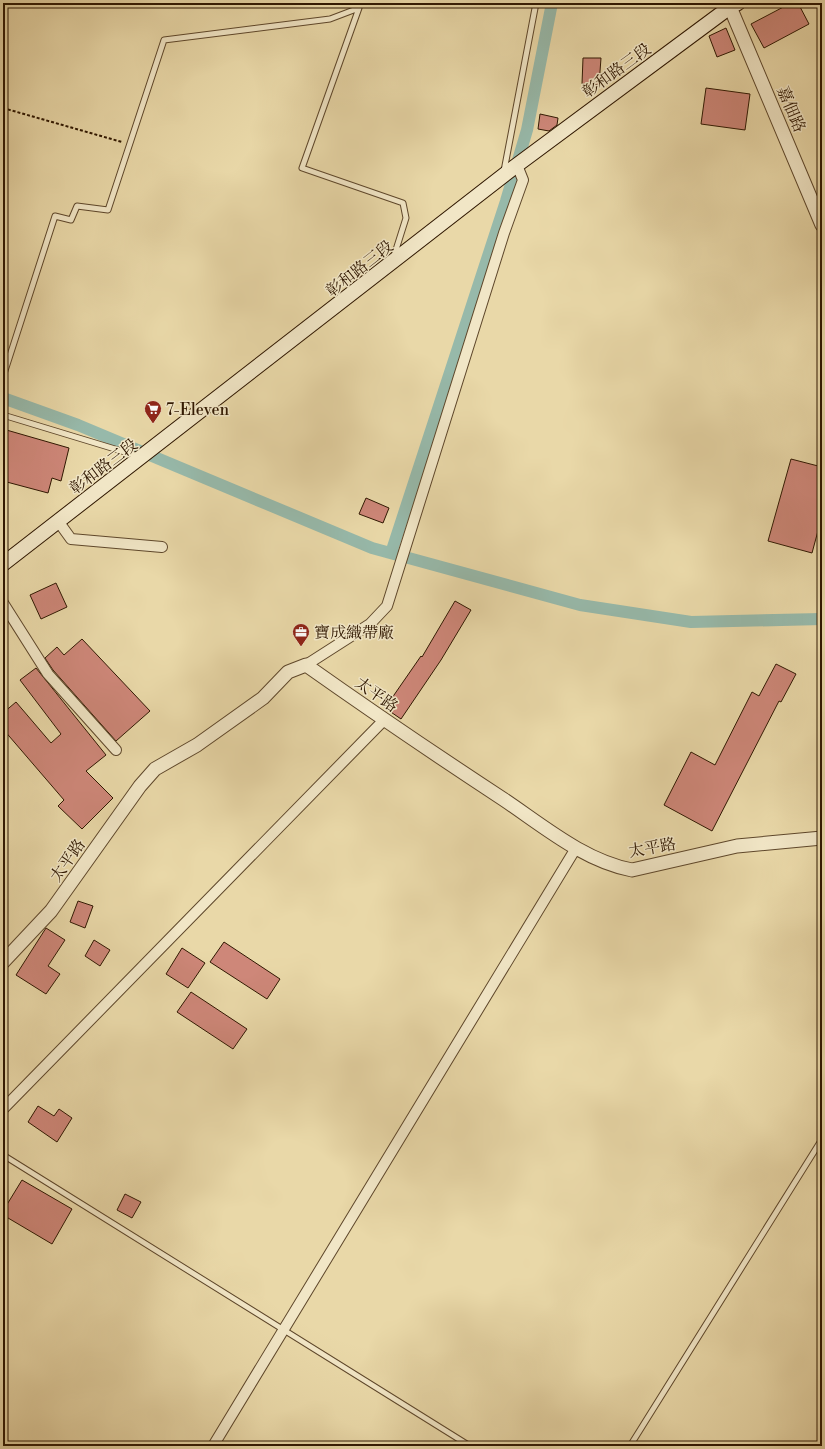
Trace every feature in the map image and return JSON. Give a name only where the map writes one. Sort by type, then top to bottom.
[{"type":"main road","name":"彰和路三段","points":[[3,564],[142,458],[517,165],[734,5]]},
{"type":"street","name":"嘉佃路","points":[[734,5],[822,225]]},
{"type":"street","points":[[306,666],[370,624],[387,606],[504,233],[523,180],[517,165]]},
{"type":"street","points":[[58,521],[72,539],[162,547]]},
{"type":"street","points":[[3,603],[48,674],[116,750]]},
{"type":"street","name":"太平路","points":[[5,956],[51,911],[140,786],[155,769],[197,746],[257,702],[288,672],[306,666],[576,848],[619,868],[632,870],[737,846],[822,838]]},
{"type":"street","points":[[3,1109],[384,720]]},
{"type":"street","points":[[213,1446],[576,848]]},
{"type":"lane","points":[[503,177],[536,3]]},
{"type":"lane","points":[[3,377],[55,216],[71,220],[77,206],[108,210],[164,40],[330,19],[359,8],[302,168],[403,203],[406,218],[391,264]]},
{"type":"lane","points":[[3,415],[142,458]]},
{"type":"lane","points":[[630,1446],[822,1139]]},
{"type":"lane","points":[[3,1155],[470,1446]]},
{"type":"path","points":[[3,108],[129,144]]},
{"type":"building","points":[[791,3],[798,3],[809,24],[764,48],[751,24]]},
{"type":"building","points":[[726,28],[735,50],[717,57],[709,36]]},
{"type":"building","points":[[583,58],[601,58],[599,85],[582,84]]},
{"type":"building","points":[[706,88],[750,94],[745,130],[701,124]]},
{"type":"building","points":[[540,114],[558,118],[557,125],[549,131],[538,129]]},
{"type":"building","points":[[3,429],[69,448],[61,481],[52,478],[48,493],[3,481]]},
{"type":"building","points":[[791,459],[822,467],[822,516],[812,553],[768,541]]},
{"type":"building","points":[[366,498],[389,508],[383,523],[359,514]]},
{"type":"building","points":[[56,583],[67,607],[41,619],[30,595]]},
{"type":"building","points":[[455,601],[471,610],[441,660],[401,719],[385,708],[421,656],[422,657]]},
{"type":"building","points":[[82,639],[150,711],[116,741],[53,670],[45,658],[57,647],[64,655]]},
{"type":"building","points":[[776,664],[796,674],[781,702],[779,701],[712,831],[664,805],[691,752],[715,765],[752,692],[759,696]]},
{"type":"building","points":[[36,668],[106,755],[86,771],[113,798],[82,829],[58,806],[64,800],[3,729],[3,713],[16,702],[51,743],[61,734],[20,680]]},
{"type":"building","points":[[78,901],[93,906],[85,928],[70,922]]},
{"type":"building","points":[[46,928],[65,940],[48,966],[60,974],[46,994],[16,975]]},
{"type":"building","points":[[94,940],[110,950],[100,966],[85,956]]},
{"type":"building","points":[[224,942],[280,979],[267,999],[210,962]]},
{"type":"building","points":[[182,948],[205,963],[188,988],[166,974]]},
{"type":"building","points":[[191,992],[247,1029],[233,1049],[177,1012]]},
{"type":"building","points":[[38,1106],[54,1116],[59,1109],[72,1118],[57,1142],[28,1122]]},
{"type":"building","points":[[22,1180],[72,1209],[52,1244],[3,1215],[3,1211]]},
{"type":"building","points":[[125,1194],[141,1202],[132,1218],[117,1210]]},
{"type":"waterway","points":[[391,553],[506,201],[527,130],[552,3]]},
{"type":"waterway","points":[[3,398],[78,425],[372,548],[580,605],[691,622],[822,619]]},
{"type":"place","name":"7-Eleven","points":[[153,424]]},
{"type":"place","name":"寶成織帶廠","points":[[301,647]]}]
